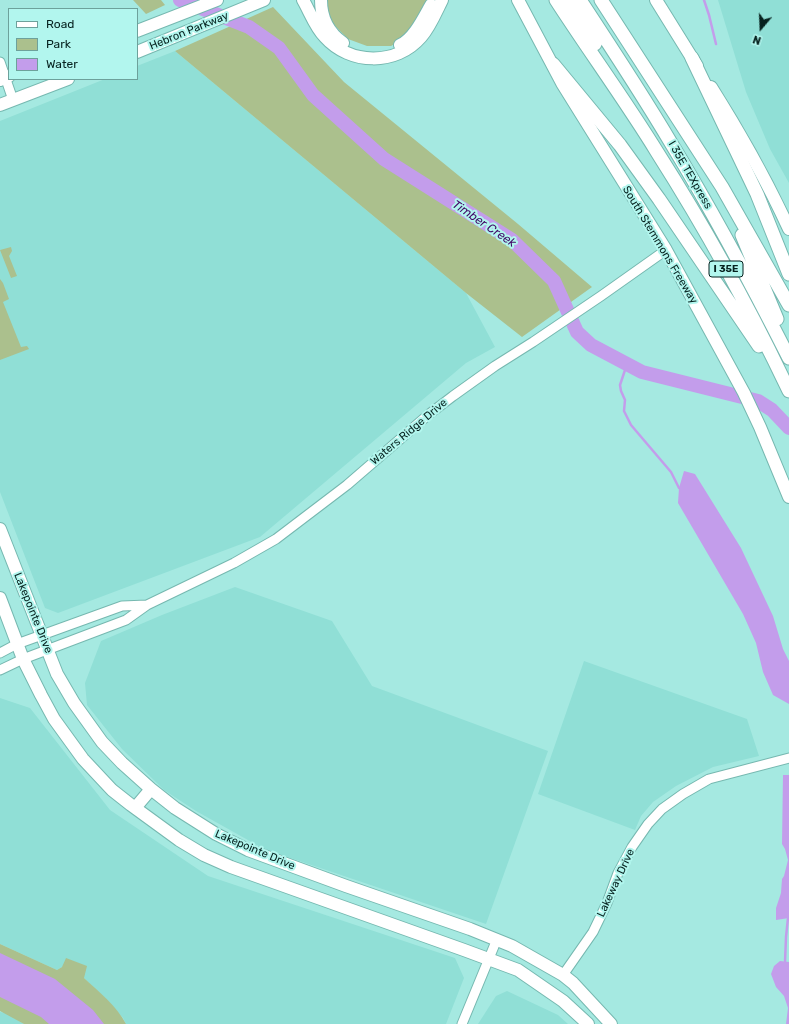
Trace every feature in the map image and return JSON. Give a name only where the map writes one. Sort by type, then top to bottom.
[{"type":"highway","name":"I 35E","points":[[556,0],[657,151],[729,274],[789,390]]},
{"type":"highway","points":[[569,0],[657,151]]},
{"type":"highway","name":"I 35E TEXpress","points":[[580,0],[672,144],[749,280],[789,358]]},
{"type":"highway","points":[[601,0],[722,188],[789,305]]},
{"type":"highway","points":[[692,58],[757,194],[789,274]]},
{"type":"highway","points":[[553,64],[620,145],[660,199],[789,390]]},
{"type":"highway","points":[[722,188],[789,346]]},
{"type":"main road","name":"Hebron Parkway","points":[[138,31],[217,0]]},
{"type":"main road","name":"Hebron Parkway","points":[[138,52],[264,0]]},
{"type":"main road","points":[[303,0],[319,30],[329,42],[350,55],[374,59],[395,55],[414,44],[426,31],[442,0]]},
{"type":"main road","points":[[321,0],[323,16],[329,29],[334,35],[345,45],[359,51],[374,52],[388,50],[404,43],[416,30],[434,0]]},
{"type":"main road","name":"South Stemmons Freeway","points":[[518,0],[574,103],[666,250],[744,393],[784,482],[789,497]]},
{"type":"main road","points":[[656,0],[738,129],[772,193],[789,229]]},
{"type":"main road","points":[[0,103],[14,100],[65,80]]},
{"type":"main road","name":"Lakepointe Drive","points":[[0,529],[57,674],[88,724],[122,763],[151,789],[175,808],[216,834],[248,850],[470,929],[512,946],[563,975],[573,983],[611,1024]]},
{"type":"main road","name":"Lakepointe Drive","points":[[0,598],[23,660],[54,719],[82,759],[112,790],[179,840],[204,855],[231,867],[518,970],[563,1001],[588,1024]]},
{"type":"main road","points":[[135,808],[151,789]]},
{"type":"main road","points":[[266,880],[273,859]]},
{"type":"main road","points":[[464,950],[470,929]]},
{"type":"street","points":[[0,62],[14,100]]},
{"type":"street","name":"Waters Ridge Drive","points":[[0,670],[126,620],[147,605],[234,563],[276,539],[347,484],[428,415],[453,396],[666,250]]},
{"type":"street","name":"Waters Ridge Drive","points":[[0,653],[18,644],[122,606],[147,605]]},
{"type":"street","name":"Lakeway Drive","points":[[563,975],[593,932],[607,903],[618,873],[632,847],[648,824],[667,806],[683,794],[710,779],[789,758]]},
{"type":"street","points":[[462,1024],[497,939]]},
{"type":"shaded area","points":[[718,0],[789,0],[789,183],[770,149],[746,92]]},
{"type":"shaded area","points":[[175,51],[466,293],[495,347],[466,363],[260,537],[58,613],[45,608],[0,492],[0,121],[102,80],[138,80],[138,66]]},
{"type":"shaded area","points":[[235,587],[332,621],[372,686],[548,751],[486,924],[264,849],[196,811],[164,790],[122,749],[87,705],[85,683],[101,641],[162,615]]},
{"type":"shaded area","points":[[584,661],[747,719],[759,756],[713,767],[676,786],[653,802],[641,816],[635,830],[538,794]]},
{"type":"shaded area","points":[[0,698],[30,708],[110,810],[208,876],[455,958],[464,978],[446,1024],[126,1024],[123,1018],[108,1001],[84,978],[62,967],[57,970],[0,944]]},
{"type":"shaded area","points":[[507,991],[558,1015],[568,1024],[478,1024],[496,996]]},
{"type":"shaded area","points":[[0,1012],[6,1013],[24,1024],[0,1024]]},
{"type":"green space","points":[[133,0],[161,0],[165,5],[146,14]]},
{"type":"green space","points":[[327,0],[430,0],[408,36],[391,46],[367,46],[348,39],[334,25],[327,13]]},
{"type":"green space","points":[[273,7],[344,82],[518,224],[592,287],[522,337],[466,293],[175,51]]},
{"type":"green space","points":[[11,247],[12,251],[9,256],[17,276],[11,278],[0,250]]},
{"type":"green space","points":[[0,279],[9,299],[3,302],[21,347],[27,346],[29,349],[0,360]]},
{"type":"green space","points":[[0,944],[57,970],[62,967],[66,958],[87,966],[84,978],[113,1005],[126,1024],[24,1024],[0,1011]]},
{"type":"water","points":[[684,471],[695,474],[741,548],[773,616],[783,649],[789,661],[789,704],[773,695],[763,672],[756,643],[743,614],[678,503],[679,488]]},
{"type":"water","points":[[783,775],[789,775],[789,918],[776,920],[776,908],[781,893],[782,879],[788,860],[782,844]]},
{"type":"water","points":[[0,953],[55,979],[93,1010],[104,1024],[49,1024],[41,1017],[0,997]]},
{"type":"water","points":[[780,961],[789,962],[789,1024],[786,1024],[788,1008],[784,996],[776,987],[771,974],[774,966]]},
{"type":"waterway","name":"Timber Creek","points":[[180,0],[249,27],[279,48],[313,95],[384,159],[512,240],[554,281],[577,332],[591,345],[642,372],[758,401],[772,410],[789,428]]},
{"type":"waterway","points":[[704,0],[716,44]]},
{"type":"waterway","points":[[627,364],[620,385],[625,400],[624,411],[631,425],[671,472],[679,488]]},
{"type":"waterway","points":[[785,962],[788,918]]}]
